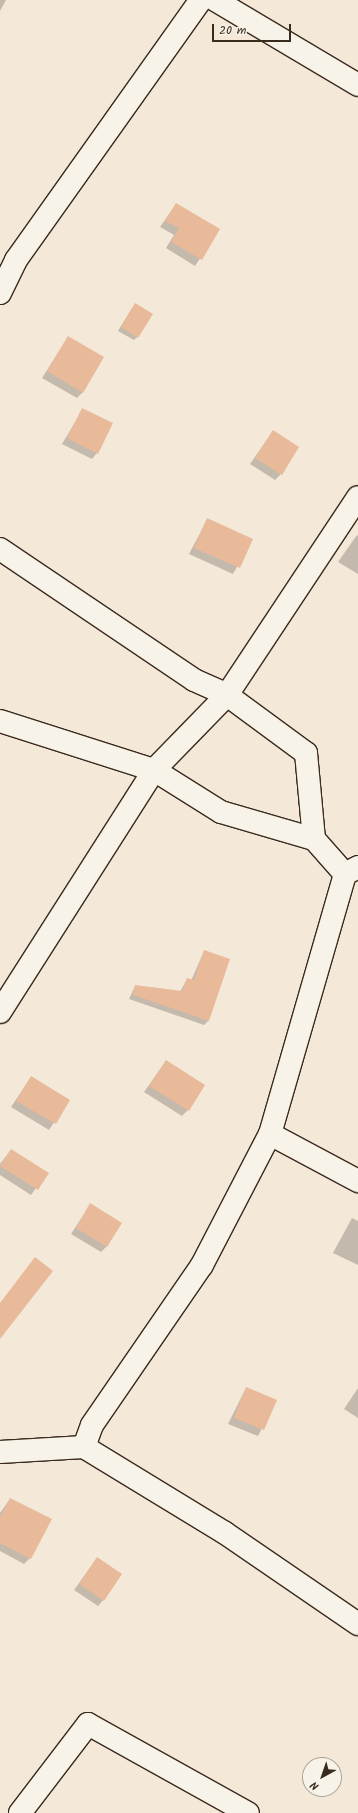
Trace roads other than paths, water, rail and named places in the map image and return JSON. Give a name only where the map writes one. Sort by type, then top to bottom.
[{"type":"street","points":[[0,293],[16,260],[201,0]]},
{"type":"street","points":[[215,0],[358,86]]},
{"type":"street","points":[[0,1012],[154,770],[227,695],[358,497]]},
{"type":"street","points":[[0,549],[194,680],[227,695],[306,753],[314,840]]},
{"type":"street","points":[[0,721],[154,770],[221,812],[314,840],[351,871],[270,1134],[202,1265],[92,1424],[84,1448]]},
{"type":"street","points":[[270,1134],[358,1181]]},
{"type":"street","points":[[0,1452],[84,1448],[225,1533],[358,1624]]},
{"type":"street","points":[[20,1813],[88,1724],[248,1813]]}]
